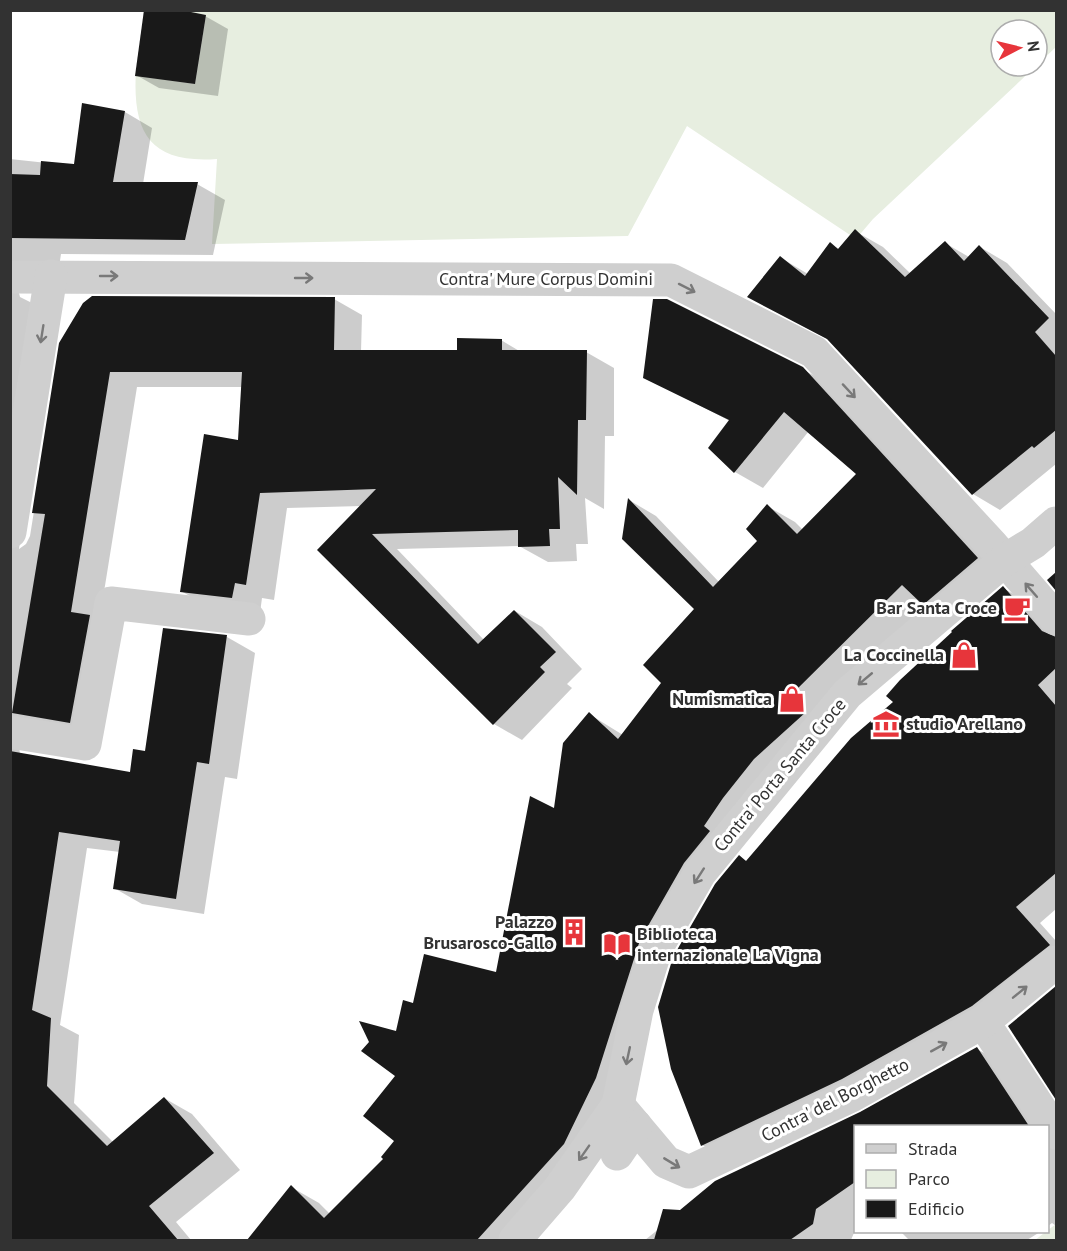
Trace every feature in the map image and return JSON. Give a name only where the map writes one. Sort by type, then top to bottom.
[{"type":"street","points":[[10,532],[51,276]]},
{"type":"street","name":"Contra' Mure Corpus Domini","points":[[10,277],[671,280],[814,352],[1005,560],[1056,619]]},
{"type":"street","name":"Contra' Porta Santa Croce","points":[[627,1116],[638,1010],[656,949],[700,873],[847,694],[1005,560],[1033,543],[1056,523]]},
{"type":"street","points":[[10,732],[85,744],[111,603],[249,619]]},
{"type":"street","name":"Contra' del Borghetto","points":[[627,1116],[666,1162],[689,1172],[851,1096],[983,1022],[1056,962]]},
{"type":"street","points":[[983,1022],[1056,1133]]},
{"type":"street","points":[[617,1154],[627,1116]]},
{"type":"street","points":[[515,1240],[627,1116]]},
{"type":"green space","points":[[181,11],[1056,11],[1056,47],[1049,54],[1049,18],[989,18],[989,78],[1023,78],[873,219],[856,239],[687,126],[628,236],[212,244],[217,159],[194,159],[176,156],[161,150],[150,140],[142,127],[136,92],[136,70],[167,74],[167,80],[195,84],[206,15]]},
{"type":"green space","points":[[1056,1224],[1056,1240],[1035,1240],[1044,1233],[1049,1233],[1049,1229]]},
{"type":"building","points":[[144,10],[181,10],[206,15],[195,84],[135,76]]},
{"type":"building","points":[[82,103],[125,111],[113,182],[198,182],[185,240],[10,238],[10,174],[40,175],[41,161],[74,164]]},
{"type":"building","points":[[855,229],[905,277],[945,241],[964,261],[979,245],[1049,318],[1035,332],[1056,356],[1056,430],[1034,448],[1032,446],[972,495],[827,339],[747,297],[780,256],[805,276],[830,242],[838,249]]},
{"type":"building","points":[[92,296],[335,297],[334,350],[457,350],[457,338],[502,339],[502,350],[587,350],[586,420],[578,420],[577,495],[558,477],[560,529],[549,529],[550,546],[518,547],[518,530],[372,534],[478,644],[514,610],[556,652],[540,667],[545,672],[493,725],[317,550],[376,489],[260,493],[246,585],[235,583],[232,598],[180,592],[204,434],[238,440],[242,372],[110,372],[71,612],[90,615],[70,723],[12,713],[45,514],[32,513],[59,343],[83,303]]},
{"type":"building","points":[[653,299],[667,299],[803,367],[978,558],[923,605],[902,585],[791,695],[806,712],[754,759],[723,798],[704,826],[710,831],[684,863],[640,940],[596,1078],[564,1144],[477,1240],[247,1240],[291,1185],[324,1218],[383,1159],[381,1157],[394,1141],[363,1116],[395,1076],[361,1051],[369,1042],[359,1021],[396,1031],[403,1000],[413,1003],[424,954],[496,972],[530,796],[554,808],[563,743],[589,712],[618,739],[661,683],[643,665],[694,609],[622,539],[628,498],[713,587],[757,541],[746,529],[767,504],[797,534],[856,474],[784,412],[734,473],[708,448],[729,420],[643,378]]},
{"type":"building","points":[[1056,572],[1056,591],[1047,580]]},
{"type":"building","points":[[1003,586],[1042,631],[1056,637],[1056,668],[1038,685],[1056,706],[1056,873],[1016,907],[1050,945],[972,1006],[842,1079],[701,1146],[671,1069],[658,1007],[673,957],[715,884],[739,855],[746,861],[851,738],[893,702],[886,696],[900,680],[951,631]]},
{"type":"building","points":[[163,628],[227,635],[209,764],[197,762],[176,899],[113,889],[120,841],[59,832],[32,1010],[51,1018],[47,1086],[107,1146],[164,1097],[214,1153],[149,1206],[178,1240],[10,1240],[10,751],[130,772],[133,749],[145,751]]},
{"type":"building","points":[[1056,986],[1056,1100],[1008,1026]]},
{"type":"building","points":[[977,1047],[1028,1125],[854,1125],[854,1183],[816,1209],[813,1224],[790,1240],[654,1240],[663,1209],[680,1210],[715,1181],[860,1112]]},
{"type":"place","name":"Bar Santa Croce","points":[[1017,608]]},
{"type":"place","name":"La Coccinella","points":[[964,655]]},
{"type":"place","name":"Numismatica","points":[[792,699]]},
{"type":"place","name":"studio Arellano","points":[[886,724]]},
{"type":"place","name":"Palazzo Brusarosco-Gallo","points":[[574,932]]},
{"type":"place","name":"Biblioteca internazionale La Vigna","points":[[617,944]]}]
